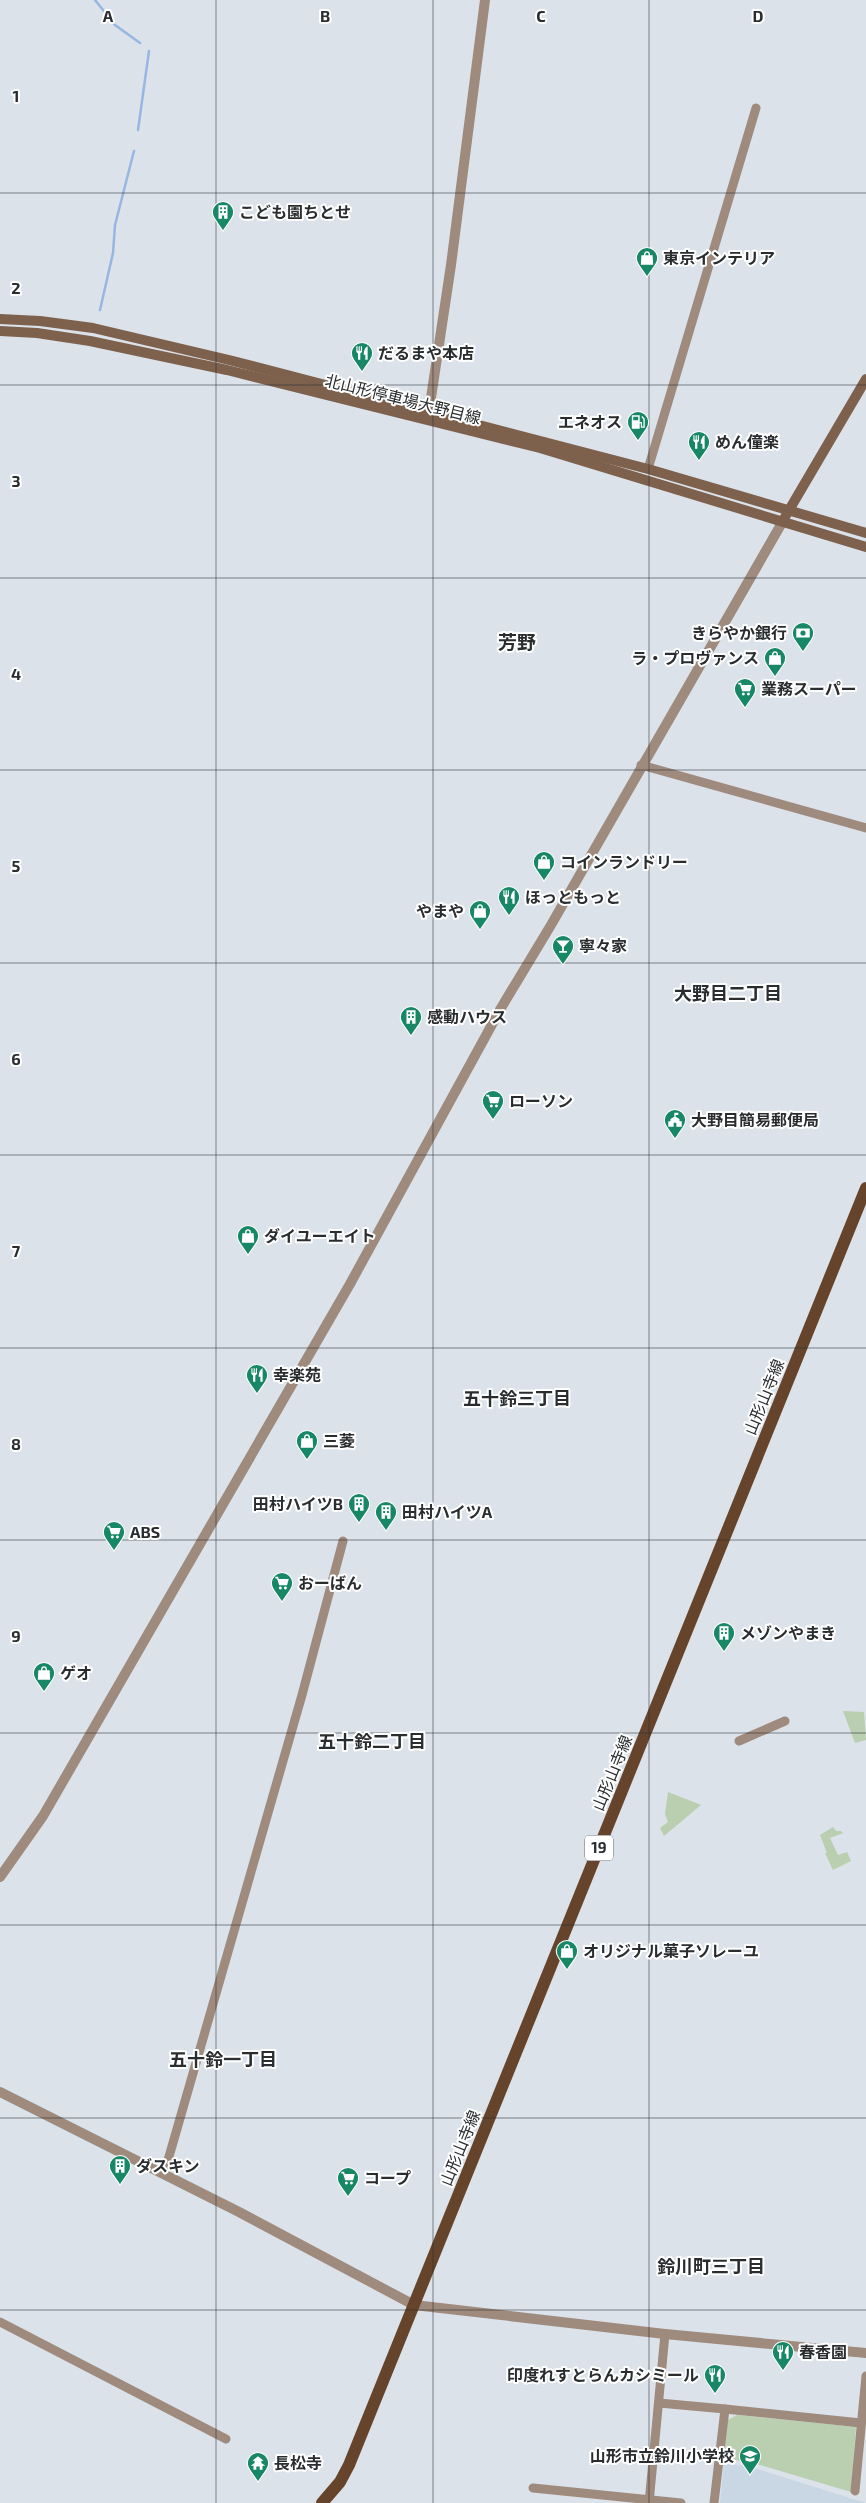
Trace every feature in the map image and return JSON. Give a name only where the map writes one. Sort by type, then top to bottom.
[{"type":"main road","name":"北山形停車場大野目線","points":[[0,319],[40,321],[93,328],[429,411],[648,468],[866,533]]},
{"type":"main road","name":"北山形停車場大野目線","points":[[0,331],[37,333],[90,341],[227,370],[540,448],[866,547]]},
{"type":"main road","points":[[783,521],[866,380]]},
{"type":"main road","name":"山形山寺線","points":[[322,2503],[340,2482],[349,2464],[866,1188]]},
{"type":"street","points":[[429,411],[451,265],[485,0]]},
{"type":"street","points":[[648,468],[756,108]]},
{"type":"street","points":[[0,1877],[48,1807],[350,1284],[500,1008],[551,925],[641,765],[783,521]]},
{"type":"street","points":[[641,765],[866,828]]},
{"type":"street","points":[[164,2174],[302,1695],[343,1541]]},
{"type":"street","points":[[739,1741],[785,1721]]},
{"type":"street","points":[[0,2092],[164,2174],[414,2305],[665,2334],[866,2353]]},
{"type":"street","points":[[0,2322],[226,2439]]},
{"type":"street","points":[[649,2501],[665,2334]]},
{"type":"street","points":[[855,2491],[866,2376]]},
{"type":"street","points":[[658,2403],[861,2424]]},
{"type":"street","points":[[714,2503],[725,2409]]},
{"type":"street","points":[[533,2488],[681,2503]]},
{"type":"shaded area","name":"山形市立鈴川小学校","points":[[724,2464],[748,2466],[866,2503],[720,2503]]},
{"type":"green space","points":[[843,1711],[864,1712],[866,1740],[855,1743]]},
{"type":"green space","points":[[668,1792],[701,1805],[664,1836],[660,1828],[668,1822],[665,1814]]},
{"type":"green space","points":[[833,1827],[836,1831],[843,1833],[830,1838],[838,1855],[847,1852],[851,1861],[833,1870],[825,1853],[827,1853],[820,1835]]},
{"type":"green space","points":[[737,2415],[856,2427],[851,2492],[750,2462],[724,2459],[728,2420]]},
{"type":"waterway","points":[[95,0],[115,25],[140,43]]},
{"type":"waterway","points":[[138,130],[149,51]]},
{"type":"waterway","points":[[100,310],[113,253],[115,225],[134,151]]},
{"type":"place","name":"こども園ちとせ","points":[[223,231]]},
{"type":"place","name":"東京インテリア","points":[[647,277]]},
{"type":"place","name":"だるまや本店","points":[[362,372]]},
{"type":"place","name":"エネオス","points":[[638,441]]},
{"type":"place","name":"めん僮楽","points":[[699,461]]},
{"type":"place","name":"きらやか銀行","points":[[803,652]]},
{"type":"place","name":"ラ・プロヴァンス","points":[[775,677]]},
{"type":"place","name":"業務スーパー","points":[[745,708]]},
{"type":"place","name":"コインランドリー","points":[[544,881]]},
{"type":"place","name":"ほっともっと","points":[[509,916]]},
{"type":"place","name":"やまや","points":[[480,930]]},
{"type":"place","name":"寧々家","points":[[563,965]]},
{"type":"place","name":"感動ハウス","points":[[411,1036]]},
{"type":"place","name":"ローソン","points":[[493,1120]]},
{"type":"place","name":"大野目簡易郵便局","points":[[675,1139]]},
{"type":"place","name":"ダイユーエイト","points":[[248,1255]]},
{"type":"place","name":"幸楽苑","points":[[257,1394]]},
{"type":"place","name":"三菱","points":[[307,1460]]},
{"type":"place","name":"田村ハイツB","points":[[359,1523]]},
{"type":"place","name":"田村ハイツA","points":[[386,1531]]},
{"type":"place","name":"ABS","points":[[114,1551]]},
{"type":"place","name":"おーばん","points":[[282,1602]]},
{"type":"place","name":"メゾンやまき","points":[[724,1652]]},
{"type":"place","name":"ゲオ","points":[[44,1692]]},
{"type":"place","name":"オリジナル菓子ソレーユ","points":[[567,1970]]},
{"type":"place","name":"ダスキン","points":[[120,2185]]},
{"type":"place","name":"コープ","points":[[348,2197]]},
{"type":"place","name":"春香園","points":[[783,2371]]},
{"type":"place","name":"印度れすとらんカシミール","points":[[715,2394]]},
{"type":"place","name":"山形市立鈴川小学校","points":[[750,2475]]},
{"type":"place","name":"長松寺","points":[[258,2482]]},
{"type":"district","name":"芳野","points":[[517,642]]},
{"type":"district","name":"大野目二丁目","points":[[728,994]]},
{"type":"district","name":"五十鈴三丁目","points":[[517,1399]]},
{"type":"district","name":"五十鈴二丁目","points":[[372,1742]]},
{"type":"district","name":"五十鈴一丁目","points":[[223,2060]]},
{"type":"district","name":"鈴川町三丁目","points":[[711,2267]]}]
